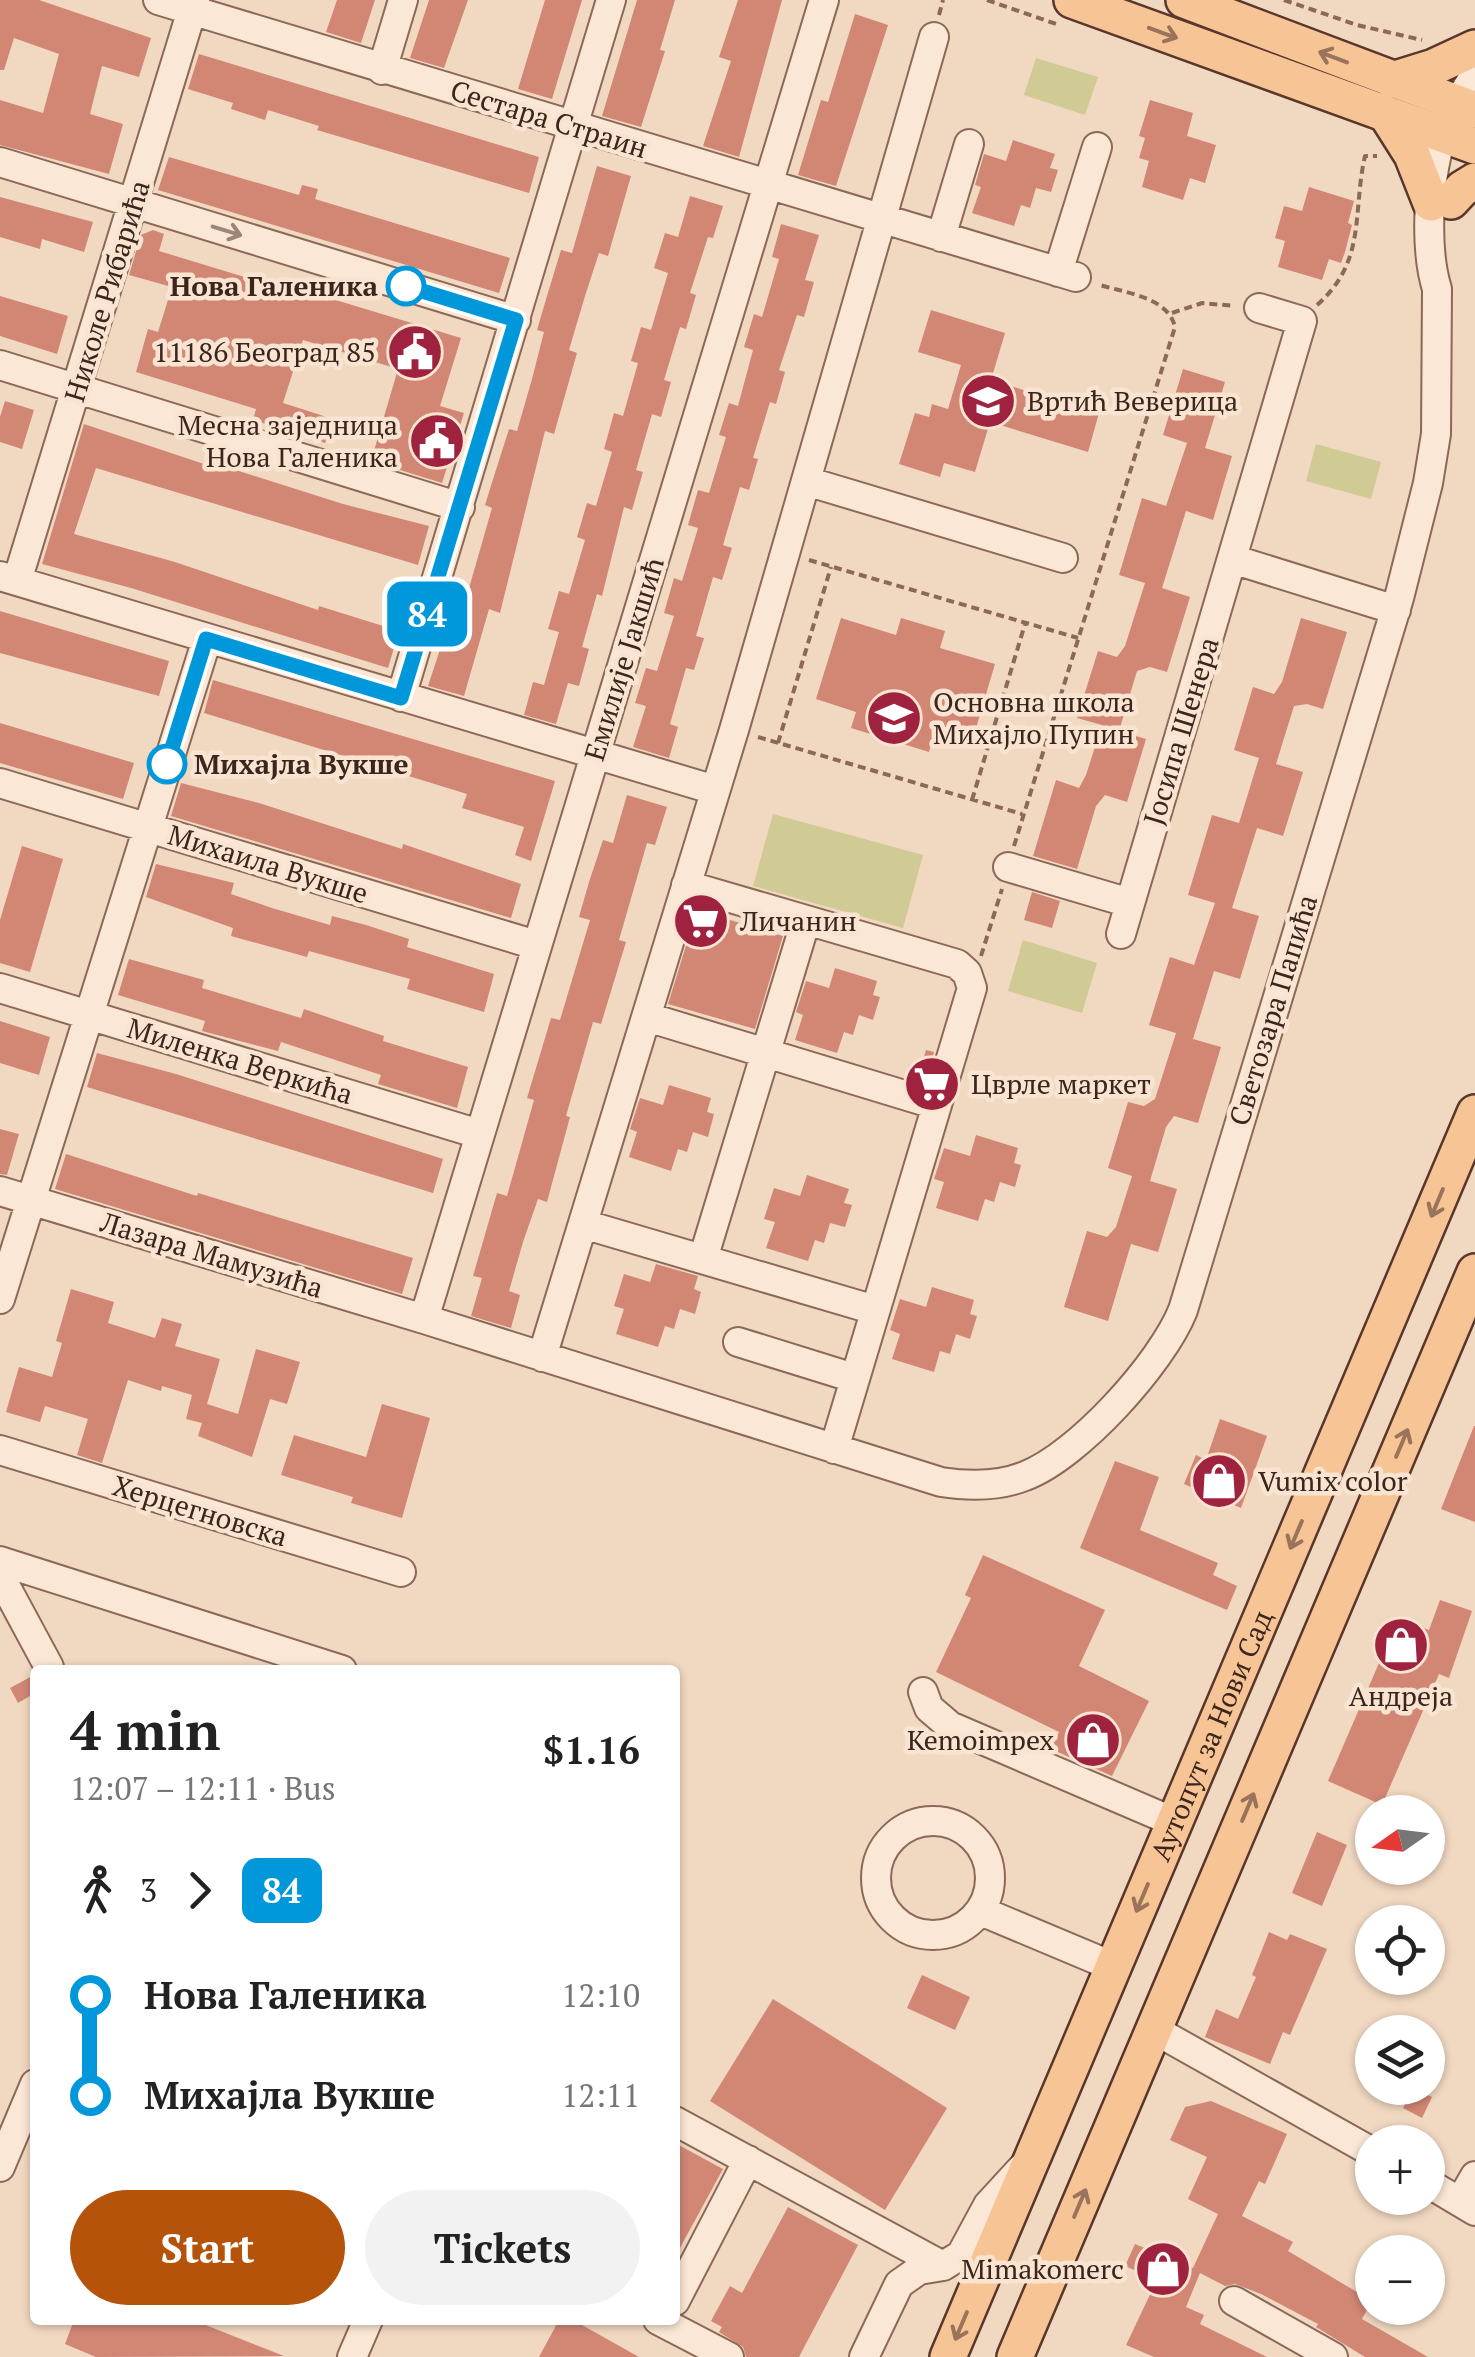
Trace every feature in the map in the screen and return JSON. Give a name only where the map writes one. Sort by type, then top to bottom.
[{"type":"main road","points":[[1072,0],[1466,119]]},
{"type":"main road","points":[[1184,0],[1389,97],[1412,155],[1453,195]]},
{"type":"main road","points":[[1389,97],[1475,48]]},
{"type":"main road","name":"Аутопут за Нови Сад","points":[[948,2357],[1475,1113]]},
{"type":"main road","points":[[1015,2357],[1472,1290]]},
{"type":"street","name":"Сестара Страин","points":[[158,0],[193,5],[382,70],[1067,274]]},
{"type":"street","points":[[382,70],[403,0]]},
{"type":"street","points":[[401,698],[611,0]]},
{"type":"street","name":"Емилије Јакшић","points":[[424,1319],[824,0]]},
{"type":"street","name":"Николе Рибарића","points":[[8,579],[78,388],[193,5]]},
{"type":"street","points":[[542,1357],[734,730],[934,37]]},
{"type":"street","name":"Светозара Папића","points":[[424,1319],[834,1450],[962,1485],[1008,1482],[1069,1451],[1129,1388],[1176,1327],[1396,610],[1436,434],[1437,288],[1448,270],[1453,195],[1466,119]]},
{"type":"street","points":[[941,237],[969,144]]},
{"type":"street","points":[[1067,274],[1097,147]]},
{"type":"street","points":[[0,162],[516,320]]},
{"type":"street","points":[[1260,308],[1302,322]]},
{"type":"street","name":"Јосипа Шенера","points":[[1121,934],[1302,322]]},
{"type":"street","points":[[0,365],[460,507]]},
{"type":"street","points":[[806,481],[1063,558]]},
{"type":"street","points":[[1232,560],[1396,610]]},
{"type":"street","points":[[8,579],[716,790]]},
{"type":"street","points":[[0,1299],[206,639]]},
{"type":"street","name":"Михаила Вукше","points":[[0,783],[536,946]]},
{"type":"street","points":[[1008,867],[1130,904]]},
{"type":"street","points":[[686,886],[956,964],[967,973],[972,988],[834,1450]]},
{"type":"street","points":[[703,1259],[806,920]]},
{"type":"street","name":"Миленка Веркића","points":[[0,988],[479,1134]]},
{"type":"street","points":[[648,1017],[936,1105]]},
{"type":"street","name":"Лазара Мамузића","points":[[0,1191],[424,1319]]},
{"type":"street","points":[[584,1224],[874,1310]]},
{"type":"street","points":[[738,1342],[854,1378]]},
{"type":"street","name":"Херцегновска","points":[[0,1450],[401,1572]]},
{"type":"street","points":[[0,1561],[326,1665]]},
{"type":"street","points":[[0,1576],[47,1665]]},
{"type":"street","points":[[923,1692],[930,1708],[950,1726],[1174,1822]]},
{"type":"street","points":[[930,1820],[955,1824],[976,1839],[989,1862],[990,1887],[981,1912],[962,1928],[937,1936],[912,1932],[890,1917],[878,1894],[876,1868],[886,1844],[905,1827],[930,1820]]},
{"type":"street","points":[[981,1912],[1112,1966]]},
{"type":"street","points":[[1154,2029],[1355,2142]]},
{"type":"street","points":[[0,2167],[30,2096]]},
{"type":"street","points":[[680,2124],[943,2266]]},
{"type":"street","points":[[680,2288],[748,2160]]},
{"type":"street","points":[[864,2357],[899,2284],[919,2270],[943,2266],[961,2256],[988,2205],[1030,2160]]},
{"type":"street","points":[[1445,2193],[1468,2206],[1475,2176]]},
{"type":"street","points":[[1234,2300],[1334,2357]]},
{"type":"street","points":[[352,2357],[366,2325]]},
{"type":"street","points":[[679,2325],[729,2357]]},
{"type":"path","points":[[1284,0],[1358,25],[1420,38],[1440,65]]},
{"type":"path","points":[[1302,322],[1334,290],[1350,258],[1359,224],[1356,193],[1364,156],[1412,155]]},
{"type":"path","points":[[972,988],[1175,327],[1172,313],[1158,303],[1067,274]]},
{"type":"path","points":[[1172,313],[1202,303],[1260,308]]},
{"type":"path","points":[[785,553],[1078,638]]},
{"type":"path","points":[[778,743],[831,567]]},
{"type":"path","points":[[972,800],[1025,624]]},
{"type":"path","points":[[734,730],[1024,815]]},
{"type":"shaded area","points":[[1036,58],[1098,77],[1085,115],[1024,95]]},
{"type":"shaded area","points":[[1316,444],[1381,462],[1371,499],[1306,481]]},
{"type":"shaded area","points":[[773,814],[923,855],[903,928],[753,886]]},
{"type":"shaded area","points":[[1023,940],[1097,963],[1082,1013],[1008,991]]},
{"type":"building","points":[[0,0],[39,0],[151,38],[139,77],[102,66],[90,114],[123,124],[109,174],[0,145],[0,100],[43,113],[59,54],[14,38],[4,70],[0,70]]},
{"type":"building","points":[[337,0],[375,0],[361,43],[326,32]]},
{"type":"building","points":[[429,0],[468,0],[444,68],[410,58]]},
{"type":"building","points":[[545,0],[582,0],[552,99],[518,89]]},
{"type":"building","points":[[637,0],[675,0],[660,50],[665,51],[641,127],[602,116]]},
{"type":"building","points":[[738,0],[782,0],[739,157],[703,146],[731,61],[719,57]]},
{"type":"building","points":[[855,14],[888,25],[836,186],[798,175],[821,100],[828,102]]},
{"type":"building","points":[[199,54],[539,157],[529,193],[317,130],[319,126],[268,110],[265,120],[231,109],[233,103],[188,89]]},
{"type":"building","points":[[1150,100],[1193,113],[1187,136],[1216,145],[1205,183],[1190,178],[1183,200],[1142,187],[1149,161],[1139,158],[1145,138],[1139,136]]},
{"type":"building","points":[[1013,140],[1055,154],[1050,168],[1058,170],[1051,192],[1036,188],[1030,208],[1021,205],[1014,226],[972,213],[981,187],[975,185],[984,154],[1006,161]]},
{"type":"building","points":[[169,157],[299,195],[302,185],[318,189],[315,199],[510,258],[499,293],[158,190]]},
{"type":"building","points":[[597,166],[631,176],[608,256],[599,253],[585,296],[569,350],[577,353],[554,434],[545,431],[500,613],[489,609],[464,696],[428,686],[454,607],[463,609],[492,508],[485,505],[509,429],[517,431],[532,379],[544,332],[537,330],[547,296],[561,250],[572,253]]},
{"type":"building","points":[[1309,187],[1354,201],[1341,263],[1329,259],[1322,280],[1278,267],[1285,241],[1275,238],[1284,206],[1302,211]]},
{"type":"building","points":[[690,196],[723,206],[713,238],[708,237],[690,293],[696,295],[686,329],[680,327],[664,380],[671,382],[661,417],[652,414],[636,470],[643,472],[632,510],[624,507],[602,596],[597,594],[582,647],[589,649],[579,686],[568,683],[556,724],[524,715],[533,682],[544,685],[559,632],[548,629],[559,591],[569,594],[585,540],[577,537],[587,503],[596,506],[612,452],[604,449],[614,413],[623,416],[638,363],[631,361],[641,327],[651,330],[668,273],[654,268],[665,233],[678,237]]},
{"type":"building","points":[[0,197],[93,222],[84,252],[42,239],[40,249],[0,237]]},
{"type":"building","points":[[781,224],[819,235],[805,280],[814,282],[804,317],[797,315],[779,370],[785,372],[776,404],[770,402],[753,458],[758,459],[749,490],[740,487],[723,545],[732,548],[722,580],[713,577],[696,636],[704,638],[694,670],[686,668],[670,724],[678,727],[669,758],[633,747],[646,706],[635,703],[646,668],[657,671],[674,616],[664,613],[674,578],[682,581],[698,528],[688,525],[698,490],[709,493],[726,437],[719,435],[729,403],[738,406],[753,350],[744,347],[754,314],[762,317],[779,259],[772,257]]},
{"type":"building","points":[[153,230],[164,234],[159,251],[261,282],[259,288],[290,298],[293,287],[461,338],[440,406],[464,413],[442,483],[371,461],[398,369],[303,340],[283,403],[333,419],[325,443],[253,420],[256,409],[136,372],[148,329],[158,332],[172,287],[129,275],[141,235]]},
{"type":"building","points":[[0,296],[68,316],[57,354],[0,336]]},
{"type":"building","points":[[931,310],[1005,333],[991,380],[1099,413],[1088,452],[990,422],[975,472],[944,463],[940,477],[899,464],[915,413],[929,417],[932,404],[948,409],[961,365],[918,352]]},
{"type":"building","points":[[1183,369],[1225,382],[1205,448],[1232,456],[1213,520],[1186,511],[1162,588],[1190,597],[1167,672],[1150,667],[1137,671],[1119,731],[1146,739],[1127,802],[1105,795],[1096,806],[1077,869],[1033,856],[1056,780],[1079,788],[1102,725],[1077,718],[1098,651],[1117,657],[1125,646],[1145,583],[1119,575],[1142,498],[1166,506],[1187,443],[1163,435]]},
{"type":"building","points":[[5,401],[34,410],[22,449],[0,442],[0,417]]},
{"type":"building","points":[[84,424],[216,468],[217,464],[343,504],[429,526],[418,565],[96,468],[74,534],[175,562],[318,610],[319,606],[399,631],[388,668],[42,564]]},
{"type":"building","points":[[0,611],[169,661],[159,696],[0,653]]},
{"type":"building","points":[[841,618],[896,635],[901,618],[945,631],[940,648],[995,664],[971,745],[934,733],[929,752],[851,728],[856,712],[816,699]]},
{"type":"building","points":[[1301,618],[1347,632],[1323,709],[1307,704],[1294,706],[1276,764],[1303,772],[1283,836],[1257,828],[1232,908],[1259,916],[1240,979],[1214,971],[1193,1039],[1221,1047],[1198,1123],[1174,1116],[1166,1127],[1150,1181],[1177,1189],[1158,1252],[1131,1244],[1108,1321],[1064,1307],[1087,1231],[1107,1237],[1116,1227],[1132,1176],[1108,1168],[1128,1102],[1144,1106],[1155,1099],[1176,1033],[1149,1025],[1170,957],[1194,965],[1215,903],[1188,895],[1212,815],[1239,823],[1259,758],[1234,750],[1253,687],[1274,694],[1282,682]]},
{"type":"building","points":[[213,680],[555,781],[531,861],[515,855],[524,827],[462,808],[467,794],[204,713]]},
{"type":"building","points":[[0,723],[134,763],[123,799],[0,763]]},
{"type":"building","points":[[181,783],[259,803],[402,849],[403,844],[521,884],[511,918],[171,816]]},
{"type":"building","points":[[627,795],[667,807],[655,845],[647,843],[619,940],[626,942],[601,1024],[593,1022],[547,1202],[538,1199],[523,1242],[509,1291],[520,1295],[511,1328],[471,1316],[482,1278],[473,1276],[497,1193],[507,1196],[534,1100],[527,1098],[551,1018],[560,1020],[590,920],[579,917],[589,882],[603,840],[613,843]]},
{"type":"building","points":[[22,846],[63,859],[30,972],[0,963],[0,920]]},
{"type":"building","points":[[156,864],[234,883],[231,894],[330,925],[332,916],[366,925],[409,939],[407,947],[494,974],[484,1012],[407,989],[410,979],[309,951],[307,957],[231,936],[233,928],[146,897]]},
{"type":"building","points":[[1032,892],[1060,901],[1052,928],[1024,920]]},
{"type":"building","points":[[697,910],[783,936],[755,1029],[668,1004]]},
{"type":"building","points":[[129,959],[204,980],[202,988],[301,1018],[304,1009],[384,1036],[383,1041],[468,1067],[457,1108],[378,1084],[381,1075],[281,1042],[278,1051],[202,1031],[205,1021],[118,995]]},
{"type":"building","points":[[835,968],[877,981],[873,995],[880,997],[873,1020],[859,1015],[853,1035],[844,1032],[837,1053],[795,1040],[803,1015],[796,1012],[806,981],[829,988]]},
{"type":"building","points":[[0,1021],[50,1037],[39,1075],[0,1063]]},
{"type":"building","points":[[926,1050],[934,1052],[925,1083],[917,1081]]},
{"type":"building","points":[[97,1053],[176,1074],[443,1159],[433,1193],[87,1087]]},
{"type":"building","points":[[669,1085],[711,1098],[707,1112],[714,1114],[708,1137],[693,1132],[687,1152],[678,1149],[671,1171],[629,1157],[637,1132],[630,1129],[640,1098],[663,1105]]},
{"type":"building","points":[[0,1129],[19,1134],[7,1175],[0,1174]]},
{"type":"building","points":[[976,1135],[1018,1148],[1014,1163],[1021,1165],[1015,1187],[1000,1182],[994,1202],[985,1199],[978,1221],[936,1208],[944,1182],[934,1179],[944,1148],[970,1156]]},
{"type":"building","points":[[66,1154],[413,1258],[402,1294],[55,1189]]},
{"type":"building","points":[[807,1175],[849,1189],[844,1203],[852,1205],[845,1227],[830,1223],[824,1243],[815,1240],[808,1261],[766,1248],[775,1222],[764,1219],[774,1188],[800,1196]]},
{"type":"building","points":[[656,1264],[698,1276],[694,1289],[701,1292],[695,1314],[680,1309],[674,1329],[665,1326],[658,1347],[616,1334],[624,1309],[614,1306],[624,1274],[650,1282]]},
{"type":"building","points":[[932,1287],[974,1300],[970,1314],[977,1316],[970,1339],[956,1334],[950,1354],[940,1351],[934,1372],[892,1359],[900,1334],[890,1330],[900,1299],[926,1307]]},
{"type":"building","points":[[71,1289],[114,1302],[108,1323],[155,1338],[162,1318],[182,1324],[175,1346],[220,1359],[207,1404],[238,1414],[256,1349],[300,1362],[287,1404],[270,1399],[252,1457],[198,1436],[202,1423],[186,1419],[192,1395],[162,1386],[161,1391],[128,1380],[102,1463],[77,1455],[88,1419],[45,1406],[40,1422],[6,1412],[19,1367],[52,1377],[62,1343],[56,1341]]},
{"type":"building","points":[[382,1404],[430,1418],[402,1518],[351,1503],[353,1497],[281,1475],[294,1435],[366,1457]]},
{"type":"building","points":[[1220,1419],[1267,1436],[1241,1508],[1184,1484],[1196,1455],[1206,1460]]},
{"type":"building","points":[[1475,1426],[1475,1522],[1441,1509]]},
{"type":"building","points":[[1115,1461],[1159,1477],[1140,1530],[1218,1563],[1213,1575],[1237,1586],[1227,1610],[1080,1548]]},
{"type":"building","points":[[983,1555],[1105,1610],[1079,1666],[1149,1701],[1112,1776],[1051,1749],[1059,1732],[936,1672],[971,1598],[965,1595]]},
{"type":"building","points":[[1440,1600],[1472,1611],[1449,1678],[1439,1674],[1386,1795],[1360,1795],[1328,1781],[1379,1663],[1385,1666],[1401,1620],[1429,1630]]},
{"type":"building","points":[[30,1677],[30,1696],[18,1703],[10,1688]]},
{"type":"building","points":[[1317,1832],[1347,1845],[1322,1906],[1292,1893]]},
{"type":"building","points":[[1269,1932],[1287,1940],[1290,1934],[1327,1949],[1290,2035],[1283,2032],[1270,2064],[1205,2037],[1216,2009],[1238,2019]]},
{"type":"building","points":[[922,1975],[970,1997],[955,2030],[907,2008]]},
{"type":"building","points":[[773,1999],[947,2108],[885,2210],[710,2101]]},
{"type":"building","points":[[1211,2101],[1287,2134],[1265,2184],[1259,2181],[1242,2216],[1293,2242],[1288,2251],[1355,2291],[1355,2325],[1372,2325],[1428,2357],[1365,2357],[1316,2327],[1318,2324],[1261,2294],[1235,2284],[1225,2286],[1200,2273],[1186,2307],[1204,2315],[1200,2324],[1267,2357],[1154,2357],[1126,2345],[1157,2280],[1125,2266],[1135,2244],[1193,2268],[1218,2214],[1188,2199],[1207,2157],[1170,2140],[1185,2107]]},
{"type":"building","points":[[1404,2105],[1428,2105],[1422,2118],[1403,2108]]},
{"type":"building","points":[[680,2146],[723,2169],[680,2248]]},
{"type":"building","points":[[788,2207],[858,2245],[799,2357],[746,2357],[743,2347],[719,2332],[722,2327],[711,2321],[730,2286],[742,2293]]},
{"type":"building","points":[[72,2325],[206,2325],[284,2356],[96,2357],[65,2344]]},
{"type":"building","points":[[556,2325],[582,2325],[639,2357],[539,2357]]},
{"type":"bus line","name":"84","points":[[167,764],[206,639],[401,698],[516,320],[406,286]]},
{"type":"place","name":"Нова Галеника","points":[[406,286]]},
{"type":"place","name":"11186 Београд 85","points":[[415,352]]},
{"type":"place","name":"Вртић Веверица","points":[[988,401]]},
{"type":"place","name":"Месна заједница Нова Галеника","points":[[437,441]]},
{"type":"place","name":"Основна школа Михајло Пупин","points":[[894,718]]},
{"type":"place","name":"Михајла Вукше","points":[[167,764]]},
{"type":"place","name":"Личанин","points":[[701,921]]},
{"type":"place","name":"Цврле маркет","points":[[932,1084]]},
{"type":"place","name":"Vumix color","points":[[1219,1481]]},
{"type":"place","name":"Андреја","points":[[1401,1645]]},
{"type":"place","name":"Kemoimpex","points":[[1093,1740]]},
{"type":"place","name":"Mimakomerc","points":[[1163,2269]]}]
